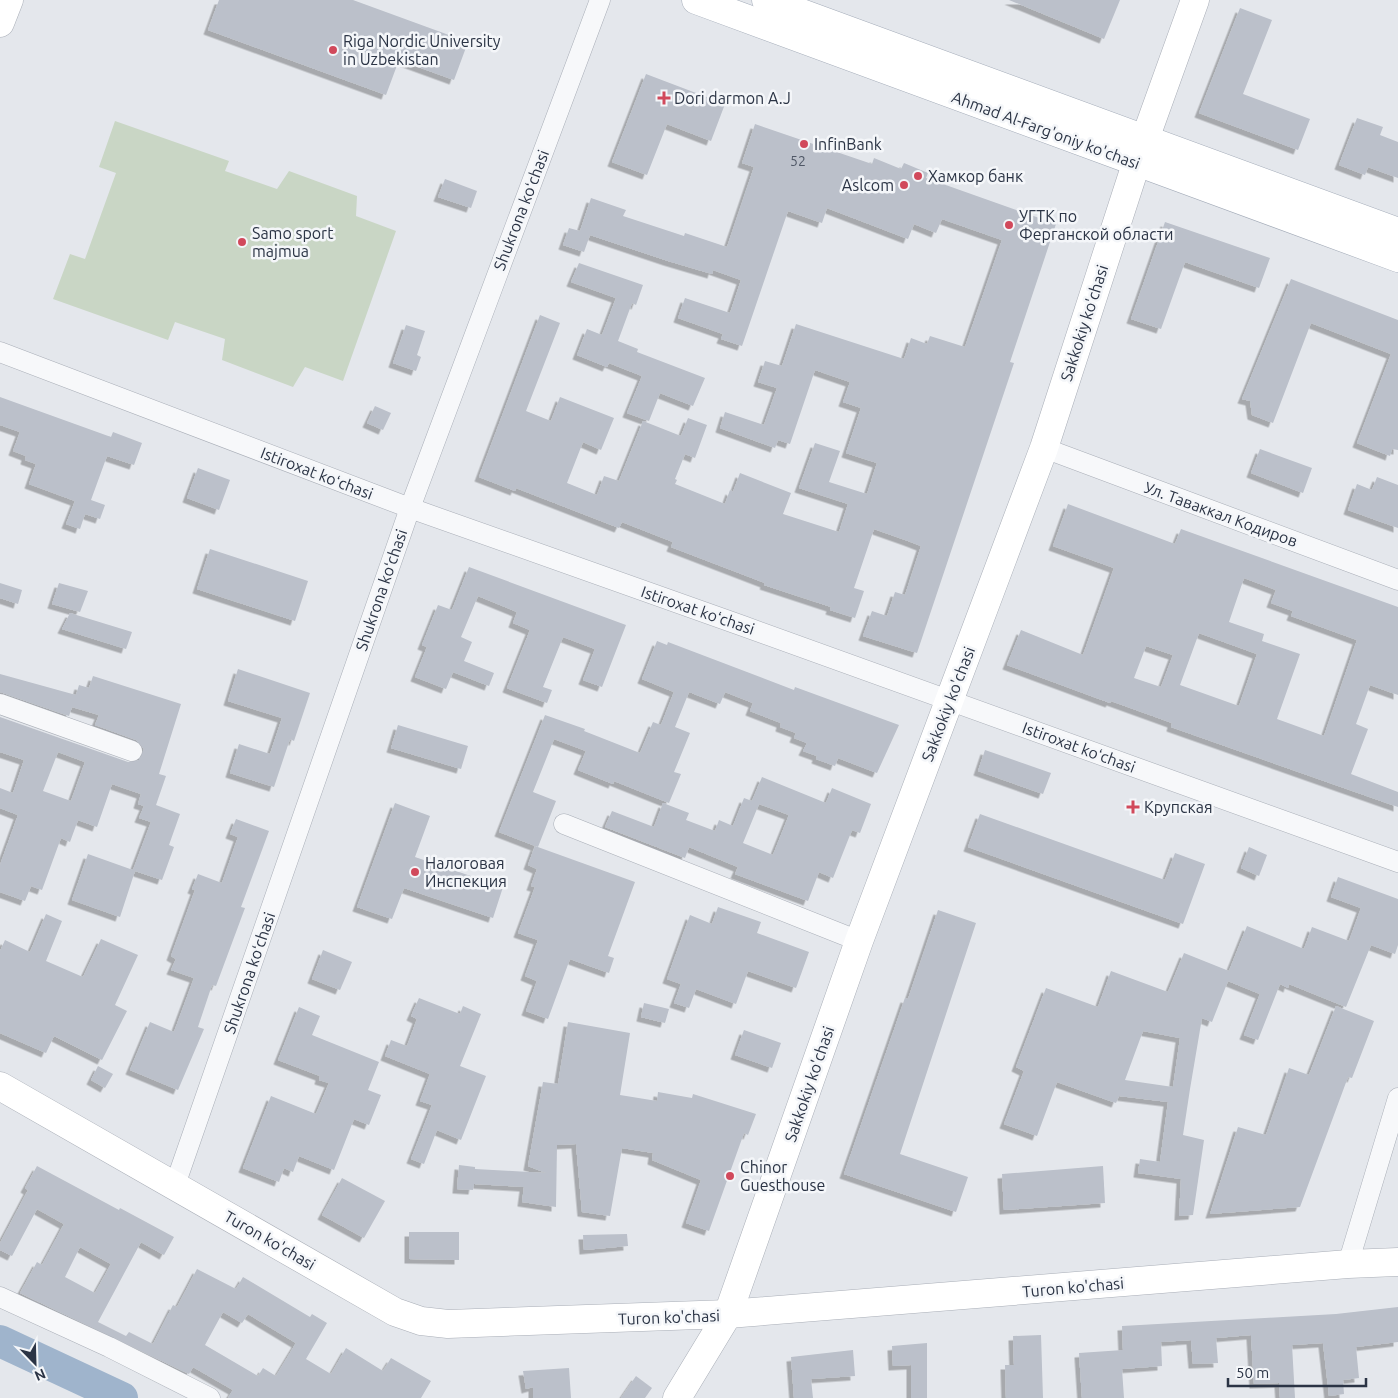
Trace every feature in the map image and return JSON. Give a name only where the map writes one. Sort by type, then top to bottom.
[{"type":"street","points":[[0,23],[8,0]]},
{"type":"street","name":"Shukrona koʻchasi","points":[[175,1185],[410,508],[600,0]]},
{"type":"street","name":"Ahmad Al-Farg'oniy ko'chasi","points":[[696,0],[1140,152],[1398,232]]},
{"type":"street","name":"Ahmad Al-Farg'oniy ko'chasi","points":[[766,0],[1398,258]]},
{"type":"street","name":"Sakkokiy ko'chasi","points":[[677,1398],[728,1314],[859,941],[1044,448],[1140,152],[1195,0]]},
{"type":"street","name":"Istiroxat koʻchasi","points":[[0,352],[410,508],[1398,862]]},
{"type":"street","name":"Ул. Таваккал Кодиров","points":[[1044,448],[1398,580]]},
{"type":"street","points":[[0,704],[132,752]]},
{"type":"street","points":[[564,824],[859,941]]},
{"type":"street","name":"Turon ko'chasi","points":[[0,1086],[395,1312],[421,1321],[448,1324],[728,1314],[1348,1264],[1398,1262]]},
{"type":"street","points":[[1348,1264],[1398,1098]]},
{"type":"street","points":[[0,1297],[109,1347],[210,1398]]},
{"type":"green space","name":"Samo sport majmua","points":[[115,121],[229,161],[225,171],[277,189],[289,171],[357,196],[356,216],[396,231],[343,381],[305,367],[293,387],[222,360],[225,339],[175,322],[168,340],[53,299],[70,254],[85,259],[116,173],[99,167]]},
{"type":"building","name":"Riga Nordic University in Uzbekistan","points":[[219,0],[353,0],[468,42],[454,80],[399,60],[386,95],[208,30]]},
{"type":"building","points":[[1009,0],[1120,0],[1104,39]]},
{"type":"building","points":[[1240,8],[1272,20],[1243,94],[1310,119],[1298,150],[1199,113]]},
{"type":"building","points":[[646,74],[725,104],[711,141],[667,124],[647,175],[612,162]]},
{"type":"building","points":[[1357,118],[1383,127],[1380,135],[1398,142],[1398,178],[1368,167],[1365,175],[1339,165]]},
{"type":"building","points":[[755,124],[872,164],[874,158],[901,169],[904,163],[928,173],[926,178],[1056,224],[1010,362],[1014,363],[917,653],[863,636],[872,611],[887,616],[895,592],[905,595],[921,546],[874,529],[854,588],[864,591],[855,618],[830,610],[831,607],[764,585],[765,583],[671,547],[673,542],[622,522],[619,528],[516,488],[515,491],[479,477],[540,315],[560,323],[526,411],[551,421],[560,397],[614,418],[601,450],[583,442],[567,483],[597,495],[604,476],[619,481],[643,421],[681,436],[688,418],[707,425],[695,458],[685,454],[675,479],[677,480],[675,484],[725,504],[730,490],[733,492],[740,473],[791,493],[783,514],[839,532],[848,504],[799,488],[815,443],[840,451],[829,482],[867,494],[877,463],[846,453],[861,408],[843,402],[850,382],[815,370],[790,444],[778,440],[775,448],[720,428],[725,412],[764,425],[777,388],[758,382],[765,361],[782,366],[796,324],[904,359],[911,338],[927,344],[930,336],[965,347],[1002,240],[942,219],[936,233],[914,224],[908,239],[827,208],[822,223],[788,211],[742,346],[721,339],[723,334],[678,318],[685,298],[730,313],[741,280],[713,270],[712,274],[668,261],[590,235],[584,252],[563,245],[569,228],[580,231],[591,198],[626,210],[623,216],[684,236],[685,233],[727,247],[754,167],[742,163]]},
{"type":"building","points":[[445,179],[477,191],[471,208],[438,197]]},
{"type":"building","points":[[1165,222],[1270,258],[1259,288],[1185,262],[1161,329],[1131,319]]},
{"type":"building","points":[[579,263],[643,285],[636,305],[632,303],[618,341],[638,349],[637,352],[705,378],[693,406],[660,393],[649,421],[627,413],[642,376],[609,363],[607,367],[577,355],[587,329],[602,335],[616,298],[571,282]]},
{"type":"building","points":[[1291,279],[1398,320],[1398,450],[1392,449],[1390,456],[1357,443],[1391,354],[1311,323],[1273,423],[1252,415],[1250,401],[1242,399]]},
{"type":"building","points":[[406,325],[425,331],[417,355],[421,357],[416,371],[393,363]]},
{"type":"building","points":[[0,397],[111,437],[113,432],[142,443],[134,465],[107,456],[91,500],[105,505],[100,519],[85,514],[80,529],[66,524],[75,501],[29,484],[36,464],[25,460],[26,456],[13,451],[20,432],[0,425]]},
{"type":"building","points":[[375,406],[391,413],[383,430],[367,423]]},
{"type":"building","points":[[1260,449],[1312,468],[1303,493],[1251,473]]},
{"type":"building","points":[[198,468],[230,480],[219,510],[187,498]]},
{"type":"building","points":[[1377,477],[1398,485],[1398,528],[1348,510],[1357,484],[1372,490]]},
{"type":"building","points":[[1068,504],[1175,544],[1181,529],[1398,607],[1398,695],[1370,685],[1356,724],[1368,729],[1351,774],[1398,792],[1398,807],[1171,727],[1172,723],[1111,701],[1110,703],[1007,665],[1021,630],[1083,655],[1114,568],[1053,546]],"holes":[[[1244,578],[1276,590],[1271,603],[1293,611],[1291,616],[1357,640],[1324,736],[1277,719],[1300,654],[1262,641],[1264,634],[1229,622]],[[1199,633],[1257,654],[1239,706],[1180,685]],[[1146,646],[1173,655],[1161,687],[1134,678]]]},
{"type":"building","points":[[210,549],[308,581],[295,621],[197,589]]},
{"type":"building","points":[[469,567],[626,625],[602,687],[583,680],[595,649],[563,637],[543,687],[552,690],[547,703],[507,688],[530,630],[513,623],[517,612],[478,596],[461,637],[472,642],[464,661],[494,673],[489,686],[453,672],[446,689],[415,677],[427,647],[422,645],[438,605],[452,610]]},
{"type":"building","points":[[0,583],[22,590],[18,604],[0,598]]},
{"type":"building","points":[[59,583],[88,591],[80,612],[52,604]]},
{"type":"building","points":[[70,613],[132,632],[126,649],[62,629]]},
{"type":"building","points":[[657,641],[667,645],[668,642],[794,690],[795,687],[899,725],[877,773],[838,758],[835,766],[816,759],[817,756],[803,751],[807,743],[794,738],[796,733],[780,727],[781,723],[750,711],[753,703],[725,692],[720,704],[689,692],[675,727],[690,733],[674,772],[681,774],[669,803],[614,781],[613,784],[578,770],[586,751],[554,739],[533,792],[556,801],[538,847],[499,832],[545,715],[585,729],[584,731],[640,753],[653,722],[661,725],[674,692],[642,679]]},
{"type":"building","points":[[238,669],[310,693],[294,741],[290,739],[274,787],[230,773],[239,744],[270,754],[282,718],[228,701]]},
{"type":"building","points":[[0,674],[76,695],[79,685],[89,688],[93,676],[181,704],[159,774],[166,776],[156,805],[180,814],[169,845],[174,847],[162,880],[135,871],[120,917],[72,900],[88,854],[133,870],[151,822],[139,818],[144,806],[138,804],[141,794],[112,784],[97,827],[78,820],[70,842],[61,838],[42,890],[31,886],[25,901],[0,892],[0,865],[18,815],[0,808],[0,788],[13,793],[24,760],[0,752],[0,717],[128,762],[139,760],[144,749],[136,740],[95,725],[99,715],[72,707],[69,716],[0,692]],"holes":[[[58,752],[85,762],[71,801],[43,791]]]},
{"type":"building","points":[[398,725],[468,746],[461,769],[391,748]]},
{"type":"building","points":[[985,750],[1051,773],[1043,794],[978,771]]},
{"type":"building","points":[[762,777],[826,803],[832,788],[871,804],[860,833],[852,830],[833,878],[819,872],[808,901],[735,874],[738,867],[689,847],[685,858],[605,827],[612,811],[654,827],[663,803],[689,813],[686,820],[715,831],[719,820],[733,826],[744,798],[752,801]],"holes":[[[759,804],[789,815],[773,855],[743,843]]]},
{"type":"building","name":"Налоговая Инспекция","points":[[395,803],[430,816],[415,857],[503,887],[493,918],[404,888],[392,919],[357,907]]},
{"type":"building","points":[[980,814],[1165,880],[1175,853],[1205,864],[1183,924],[968,847]]},
{"type":"building","points":[[236,819],[269,831],[241,907],[245,908],[216,986],[212,985],[198,1027],[204,1029],[178,1090],[130,1070],[150,1022],[174,1032],[194,978],[171,970],[176,959],[171,956],[195,890],[192,889],[198,874],[222,883],[238,837],[230,834]]},
{"type":"building","points":[[535,846],[635,882],[608,956],[614,958],[609,973],[570,959],[548,1019],[526,1011],[537,981],[525,976],[538,940],[518,933],[535,887],[531,886],[537,869],[528,865]]},
{"type":"building","points":[[1249,847],[1267,855],[1259,876],[1241,868]]},
{"type":"building","points":[[1338,877],[1398,899],[1398,945],[1395,954],[1371,945],[1346,1007],[1289,984],[1288,988],[1280,984],[1258,1040],[1244,1035],[1260,994],[1228,981],[1212,1022],[1202,1018],[1183,1135],[1204,1140],[1193,1215],[1179,1216],[1181,1179],[1138,1173],[1140,1159],[1160,1162],[1168,1102],[1119,1096],[1116,1103],[1057,1082],[1037,1136],[1004,1124],[1024,1071],[1016,1067],[1046,988],[1098,1007],[1111,971],[1168,992],[1184,953],[1229,971],[1247,926],[1304,949],[1312,927],[1349,941],[1361,908],[1331,897]],"holes":[[[1143,1031],[1180,1038],[1173,1087],[1125,1080]]]},
{"type":"building","points":[[718,907],[761,922],[757,933],[809,952],[796,988],[748,971],[736,1004],[696,989],[689,1008],[674,1003],[681,984],[667,979],[690,915],[712,924]]},
{"type":"building","points":[[938,910],[976,923],[900,1154],[968,1177],[956,1212],[844,1174],[905,998],[908,999]]},
{"type":"building","points":[[46,914],[62,921],[46,961],[83,977],[101,939],[138,955],[115,1005],[127,1011],[102,1060],[54,1036],[46,1053],[0,1033],[0,951],[5,940],[30,952]]},
{"type":"building","points":[[323,950],[352,962],[340,990],[312,979]]},
{"type":"building","points":[[419,998],[460,1014],[463,1006],[481,1014],[460,1066],[486,1076],[461,1140],[437,1130],[424,1164],[411,1159],[432,1105],[420,1101],[430,1074],[385,1056],[391,1040],[407,1046],[417,1019],[411,1016]]},
{"type":"building","points":[[644,1003],[669,1009],[665,1023],[641,1017]]},
{"type":"building","points":[[1336,1006],[1374,1021],[1352,1078],[1348,1077],[1300,1207],[1210,1214],[1238,1127],[1266,1135],[1289,1068],[1309,1075]]},
{"type":"building","points":[[299,1007],[320,1016],[312,1035],[379,1062],[368,1090],[381,1095],[369,1125],[354,1119],[334,1170],[299,1156],[293,1172],[284,1168],[279,1182],[243,1168],[271,1096],[316,1114],[329,1083],[319,1080],[320,1076],[278,1060]]},
{"type":"building","points":[[568,1022],[630,1033],[620,1095],[657,1101],[658,1092],[692,1098],[693,1094],[756,1114],[748,1135],[744,1133],[709,1231],[686,1223],[701,1180],[652,1160],[653,1153],[622,1148],[610,1216],[582,1212],[576,1144],[557,1145],[556,1207],[522,1202],[524,1187],[474,1184],[473,1190],[457,1189],[459,1165],[475,1167],[475,1169],[546,1173],[528,1166],[543,1082],[558,1084]]},
{"type":"building","points":[[744,1030],[781,1043],[772,1068],[735,1055]]},
{"type":"building","points":[[98,1066],[113,1074],[105,1088],[91,1080]]},
{"type":"building","points":[[37,1166],[174,1237],[164,1255],[141,1242],[98,1322],[126,1336],[129,1332],[153,1344],[173,1305],[177,1307],[197,1269],[236,1289],[243,1277],[310,1317],[312,1314],[327,1323],[306,1359],[331,1374],[346,1348],[383,1371],[391,1358],[431,1381],[421,1398],[228,1398],[233,1390],[193,1367],[189,1374],[20,1293],[37,1262],[42,1265],[64,1224],[37,1209],[12,1256],[0,1250],[0,1243],[28,1190],[25,1188]],"holes":[[[80,1247],[111,1264],[95,1293],[65,1277]],[[223,1312],[242,1323],[248,1314],[296,1343],[276,1376],[263,1368],[258,1376],[205,1345]]]},
{"type":"building","points":[[1103,1166],[1105,1203],[1004,1210],[1002,1174]]},
{"type":"building","points":[[342,1178],[385,1201],[364,1238],[322,1215]]},
{"type":"building","points":[[409,1232],[459,1232],[459,1260],[409,1259]]},
{"type":"building","points":[[627,1234],[628,1246],[584,1250],[583,1235]]},
{"type":"building","points":[[1398,1307],[1398,1342],[1356,1347],[1359,1378],[1343,1380],[1344,1394],[1329,1396],[1323,1343],[1292,1345],[1295,1398],[1280,1398],[1279,1383],[1254,1384],[1251,1335],[1216,1338],[1218,1363],[1193,1364],[1191,1340],[1161,1342],[1162,1366],[1122,1369],[1124,1398],[1082,1398],[1079,1353],[1123,1350],[1122,1326],[1336,1314]]},
{"type":"building","points":[[1041,1335],[1043,1398],[1006,1398],[1005,1365],[1014,1365],[1013,1336]]},
{"type":"building","points":[[927,1343],[927,1398],[911,1398],[911,1365],[893,1366],[892,1346]]},
{"type":"building","points":[[853,1350],[855,1376],[811,1379],[813,1398],[794,1398],[791,1357]]},
{"type":"building","points":[[569,1368],[571,1398],[533,1398],[533,1387],[526,1389],[523,1371]]},
{"type":"building","points":[[636,1376],[652,1388],[645,1398],[621,1398]]},
{"type":"waterway","points":[[0,1341],[122,1398]]},
{"type":"place","name":"Riga Nordic University in Uzbekistan","points":[[333,50]]},
{"type":"place","name":"Dori darmon A.J","points":[[664,98]]},
{"type":"place","name":"InfinBank","points":[[804,144]]},
{"type":"place","name":"Хамкор банк","points":[[918,176]]},
{"type":"place","name":"Aslcom","points":[[904,185]]},
{"type":"place","name":"УГТК по Ферганской области","points":[[1009,225]]},
{"type":"place","name":"Samo sport majmua","points":[[242,242]]},
{"type":"place","name":"Крупская","points":[[1133,807]]},
{"type":"place","name":"Налоговая Инспекция","points":[[415,872]]},
{"type":"place","name":"Chinor Guesthouse","points":[[730,1176]]}]
